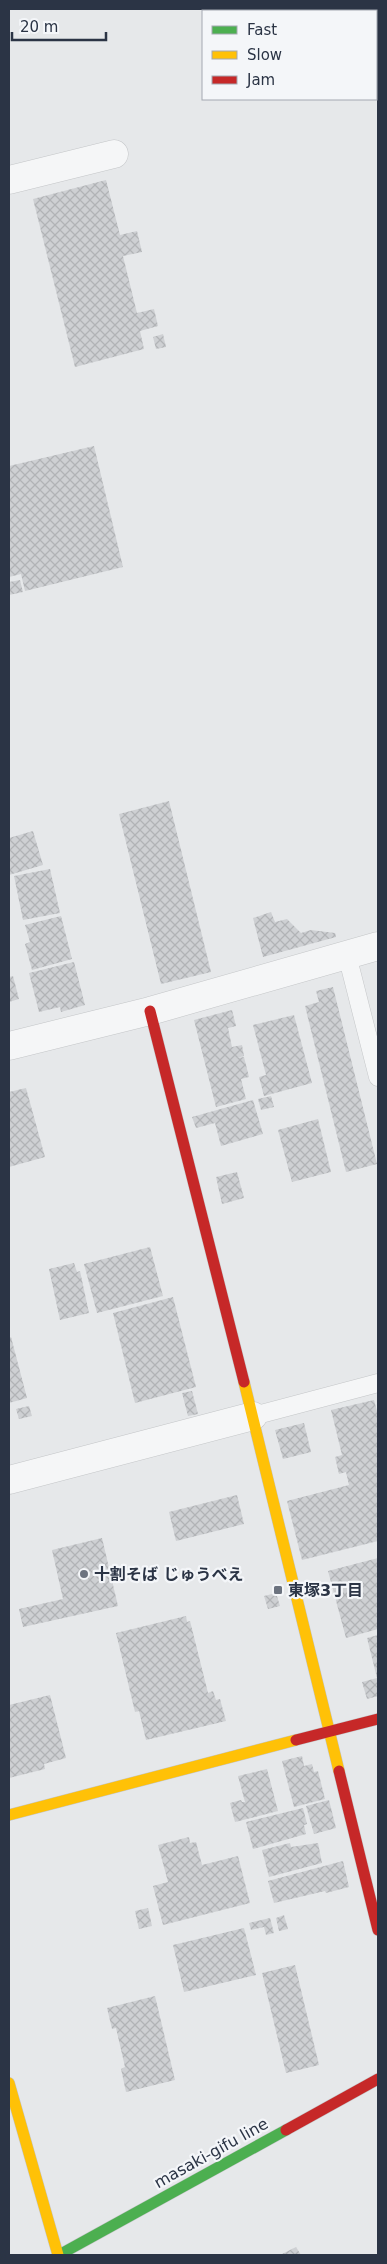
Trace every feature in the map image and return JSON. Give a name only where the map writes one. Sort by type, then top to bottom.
[{"type":"street","points":[[9,180],[114,154]]},
{"type":"street","points":[[9,1046],[150,1011],[378,946]]},
{"type":"street","points":[[150,1011],[253,1416],[378,1930]]},
{"type":"street","points":[[9,1480],[253,1416]]},
{"type":"street","points":[[9,1815],[378,1719]]},
{"type":"street","name":"masaki-gifu line","points":[[58,2255],[378,2079]]},
{"type":"street","points":[[9,2083],[58,2255]]},
{"type":"lane","points":[[347,955],[378,1077]]},
{"type":"lane","points":[[253,1416],[378,1383]]},
{"type":"building","points":[[106,180],[120,235],[137,231],[142,252],[123,256],[137,313],[154,309],[158,326],[140,331],[144,349],[75,367],[33,199]]},
{"type":"building","points":[[163,334],[166,347],[156,349],[153,337]]},
{"type":"building","points":[[94,446],[123,567],[25,591],[21,574],[9,577],[9,466]]},
{"type":"building","points":[[20,580],[23,592],[9,595],[9,582]]},
{"type":"building","points":[[169,801],[211,972],[161,984],[119,814]]},
{"type":"building","points":[[33,831],[43,865],[9,875],[9,838]]},
{"type":"building","points":[[50,869],[60,913],[23,920],[14,876]]},
{"type":"building","points":[[271,912],[275,922],[287,919],[301,933],[311,930],[335,933],[336,937],[263,957],[253,918]]},
{"type":"building","points":[[61,916],[72,959],[32,970],[25,944],[30,942],[25,925]]},
{"type":"building","points":[[74,962],[85,1005],[61,1012],[60,1007],[39,1012],[29,973]]},
{"type":"building","points":[[13,976],[19,999],[9,1002],[9,977]]},
{"type":"building","points":[[333,987],[377,1164],[346,1172],[305,1006],[319,1002],[316,991]]},
{"type":"building","points":[[232,1010],[236,1026],[228,1028],[232,1047],[242,1045],[244,1056],[237,1058],[244,1057],[249,1077],[241,1079],[246,1099],[216,1107],[194,1020]]},
{"type":"building","points":[[294,1015],[312,1083],[264,1096],[259,1077],[266,1075],[253,1025]]},
{"type":"building","points":[[26,1088],[45,1157],[9,1167],[9,1092]]},
{"type":"building","points":[[271,1096],[274,1107],[261,1110],[258,1099]]},
{"type":"building","points":[[253,1100],[263,1134],[221,1146],[215,1123],[196,1128],[192,1117]]},
{"type":"building","points":[[318,1119],[331,1172],[292,1182],[278,1130]]},
{"type":"building","points":[[237,1172],[244,1198],[222,1204],[216,1177]]},
{"type":"building","points":[[150,1247],[163,1296],[97,1313],[84,1264]]},
{"type":"building","points":[[74,1263],[77,1272],[80,1271],[89,1313],[60,1320],[49,1269]]},
{"type":"building","points":[[173,1297],[196,1387],[135,1403],[113,1313]]},
{"type":"building","points":[[11,1337],[27,1398],[9,1403],[9,1338]]},
{"type":"building","points":[[192,1391],[198,1414],[188,1416],[182,1393]]},
{"type":"building","points":[[374,1400],[378,1415],[378,1541],[302,1560],[287,1501],[349,1485],[346,1472],[339,1474],[335,1457],[342,1455],[331,1410]]},
{"type":"building","points":[[29,1406],[32,1416],[19,1419],[16,1409]]},
{"type":"building","points":[[304,1423],[311,1452],[283,1459],[275,1430]]},
{"type":"building","points":[[237,1495],[244,1524],[176,1541],[169,1512]]},
{"type":"building","name":"十割そば じゅうべえ","points":[[102,1538],[118,1606],[23,1627],[19,1609],[63,1599],[52,1550]]},
{"type":"building","points":[[378,1558],[378,1629],[346,1638],[328,1571]]},
{"type":"building","points":[[276,1593],[280,1606],[268,1609],[264,1596]]},
{"type":"building","points":[[186,1616],[187,1622],[190,1621],[208,1693],[213,1691],[216,1700],[220,1699],[226,1721],[146,1740],[139,1711],[135,1712],[116,1633]]},
{"type":"building","points":[[378,1635],[378,1696],[367,1699],[362,1682],[377,1678],[367,1638]]},
{"type":"building","points":[[50,1695],[66,1758],[44,1764],[45,1769],[9,1778],[9,1705]]},
{"type":"building","points":[[302,1756],[304,1766],[312,1764],[314,1772],[318,1771],[325,1799],[294,1807],[282,1761]]},
{"type":"building","points":[[267,1769],[278,1811],[235,1822],[230,1803],[241,1800],[245,1802],[238,1776]]},
{"type":"building","points":[[329,1800],[336,1828],[314,1834],[306,1806]]},
{"type":"building","points":[[303,1808],[307,1824],[304,1825],[306,1834],[253,1849],[246,1822]]},
{"type":"building","points":[[189,1837],[190,1843],[196,1842],[202,1865],[238,1856],[250,1903],[163,1925],[153,1886],[168,1882],[158,1845]]},
{"type":"building","points":[[290,1843],[291,1847],[318,1843],[322,1863],[269,1877],[262,1850]]},
{"type":"building","points":[[343,1861],[349,1887],[274,1903],[268,1881]]},
{"type":"building","points":[[148,1908],[152,1926],[139,1929],[135,1911]]},
{"type":"building","points":[[284,1915],[288,1929],[279,1931],[276,1918]]},
{"type":"building","points":[[270,1918],[274,1933],[266,1935],[264,1927],[251,1930],[249,1923]]},
{"type":"building","points":[[244,1928],[256,1975],[184,1992],[173,1945]]},
{"type":"building","points":[[295,1965],[319,2065],[286,2073],[262,1973]]},
{"type":"building","points":[[155,1996],[175,2080],[126,2092],[121,2069],[125,2067],[116,2028],[112,2029],[107,2008]]},
{"type":"building","points":[[296,2247],[301,2255],[280,2255]]},
{"type":"traffic: fast","points":[[59,2255],[286,2130]]},
{"type":"traffic: slow","points":[[244,1382],[339,1771]]},
{"type":"traffic: slow","points":[[9,1815],[296,1740]]},
{"type":"traffic: slow","points":[[9,2083],[58,2255]]},
{"type":"traffic: jam","points":[[150,1011],[244,1382]]},
{"type":"traffic: jam","points":[[296,1740],[378,1719]]},
{"type":"traffic: jam","points":[[339,1771],[378,1930]]},
{"type":"traffic: jam","points":[[286,2130],[378,2079]]},
{"type":"place","name":"十割そば じゅうべえ","points":[[84,1574]]},
{"type":"place","name":"東塚3丁目","points":[[278,1590]]}]
